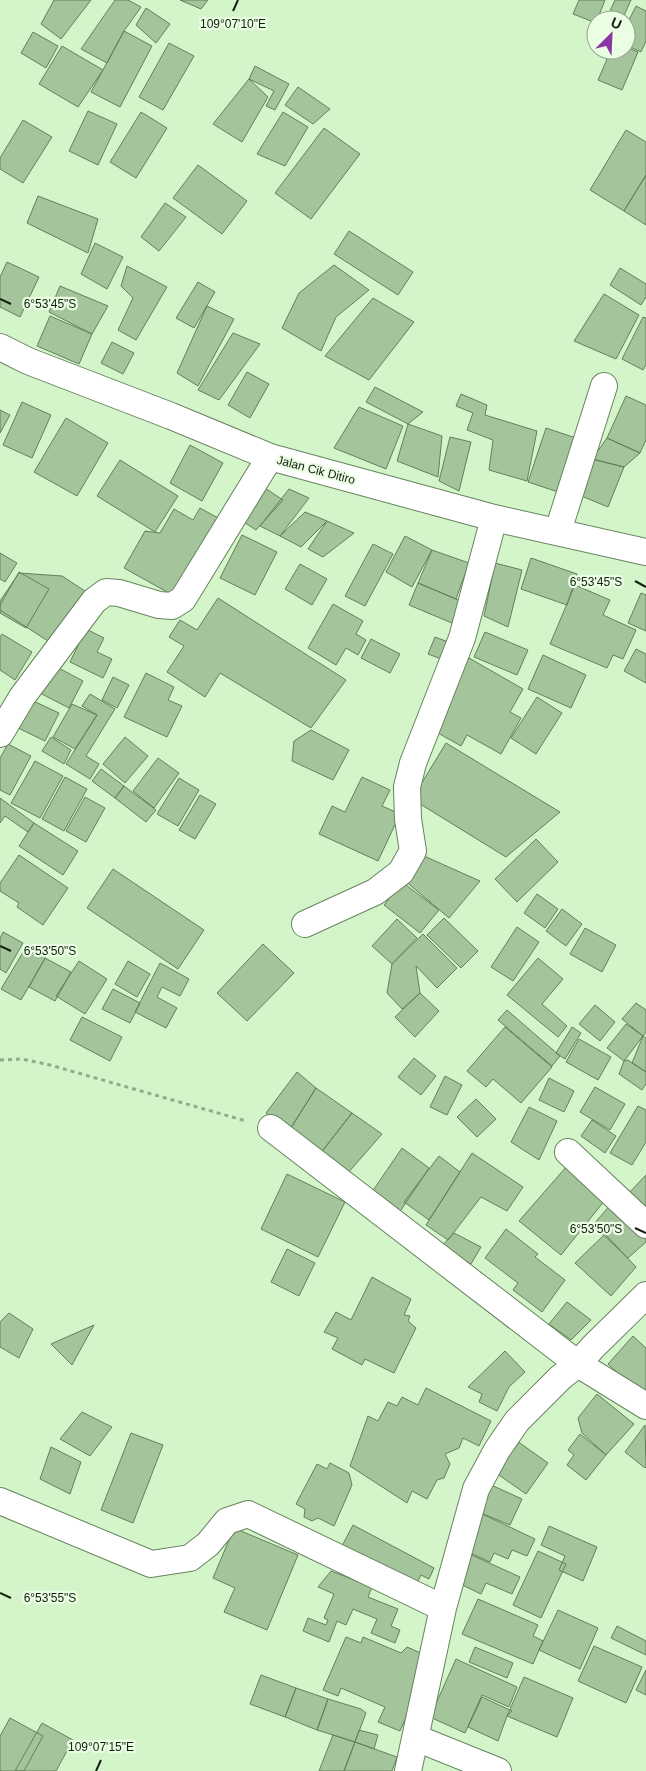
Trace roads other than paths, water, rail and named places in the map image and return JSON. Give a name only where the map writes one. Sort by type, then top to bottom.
[{"type":"street","name":"Jalan Cik Ditiro","points":[[0,347],[28,361],[171,416],[270,457],[494,518],[646,552]]},
{"type":"street","points":[[558,531],[604,386]]},
{"type":"street","points":[[0,734],[22,697],[94,601],[106,592],[120,593],[159,605],[172,606],[183,599],[270,457]]},
{"type":"street","points":[[305,924],[375,892],[400,872],[413,851],[408,819],[407,788],[411,771],[462,638],[494,518]]},
{"type":"street","points":[[271,1128],[578,1364],[646,1406]]},
{"type":"street","points":[[568,1152],[646,1226]]},
{"type":"street","points":[[408,1771],[443,1608],[476,1489],[497,1450],[517,1421],[561,1377],[578,1364],[646,1295]]},
{"type":"street","points":[[0,1501],[151,1564],[190,1558],[208,1544],[227,1521],[248,1514],[443,1608]]},
{"type":"street","points":[[416,1738],[498,1771]]}]
